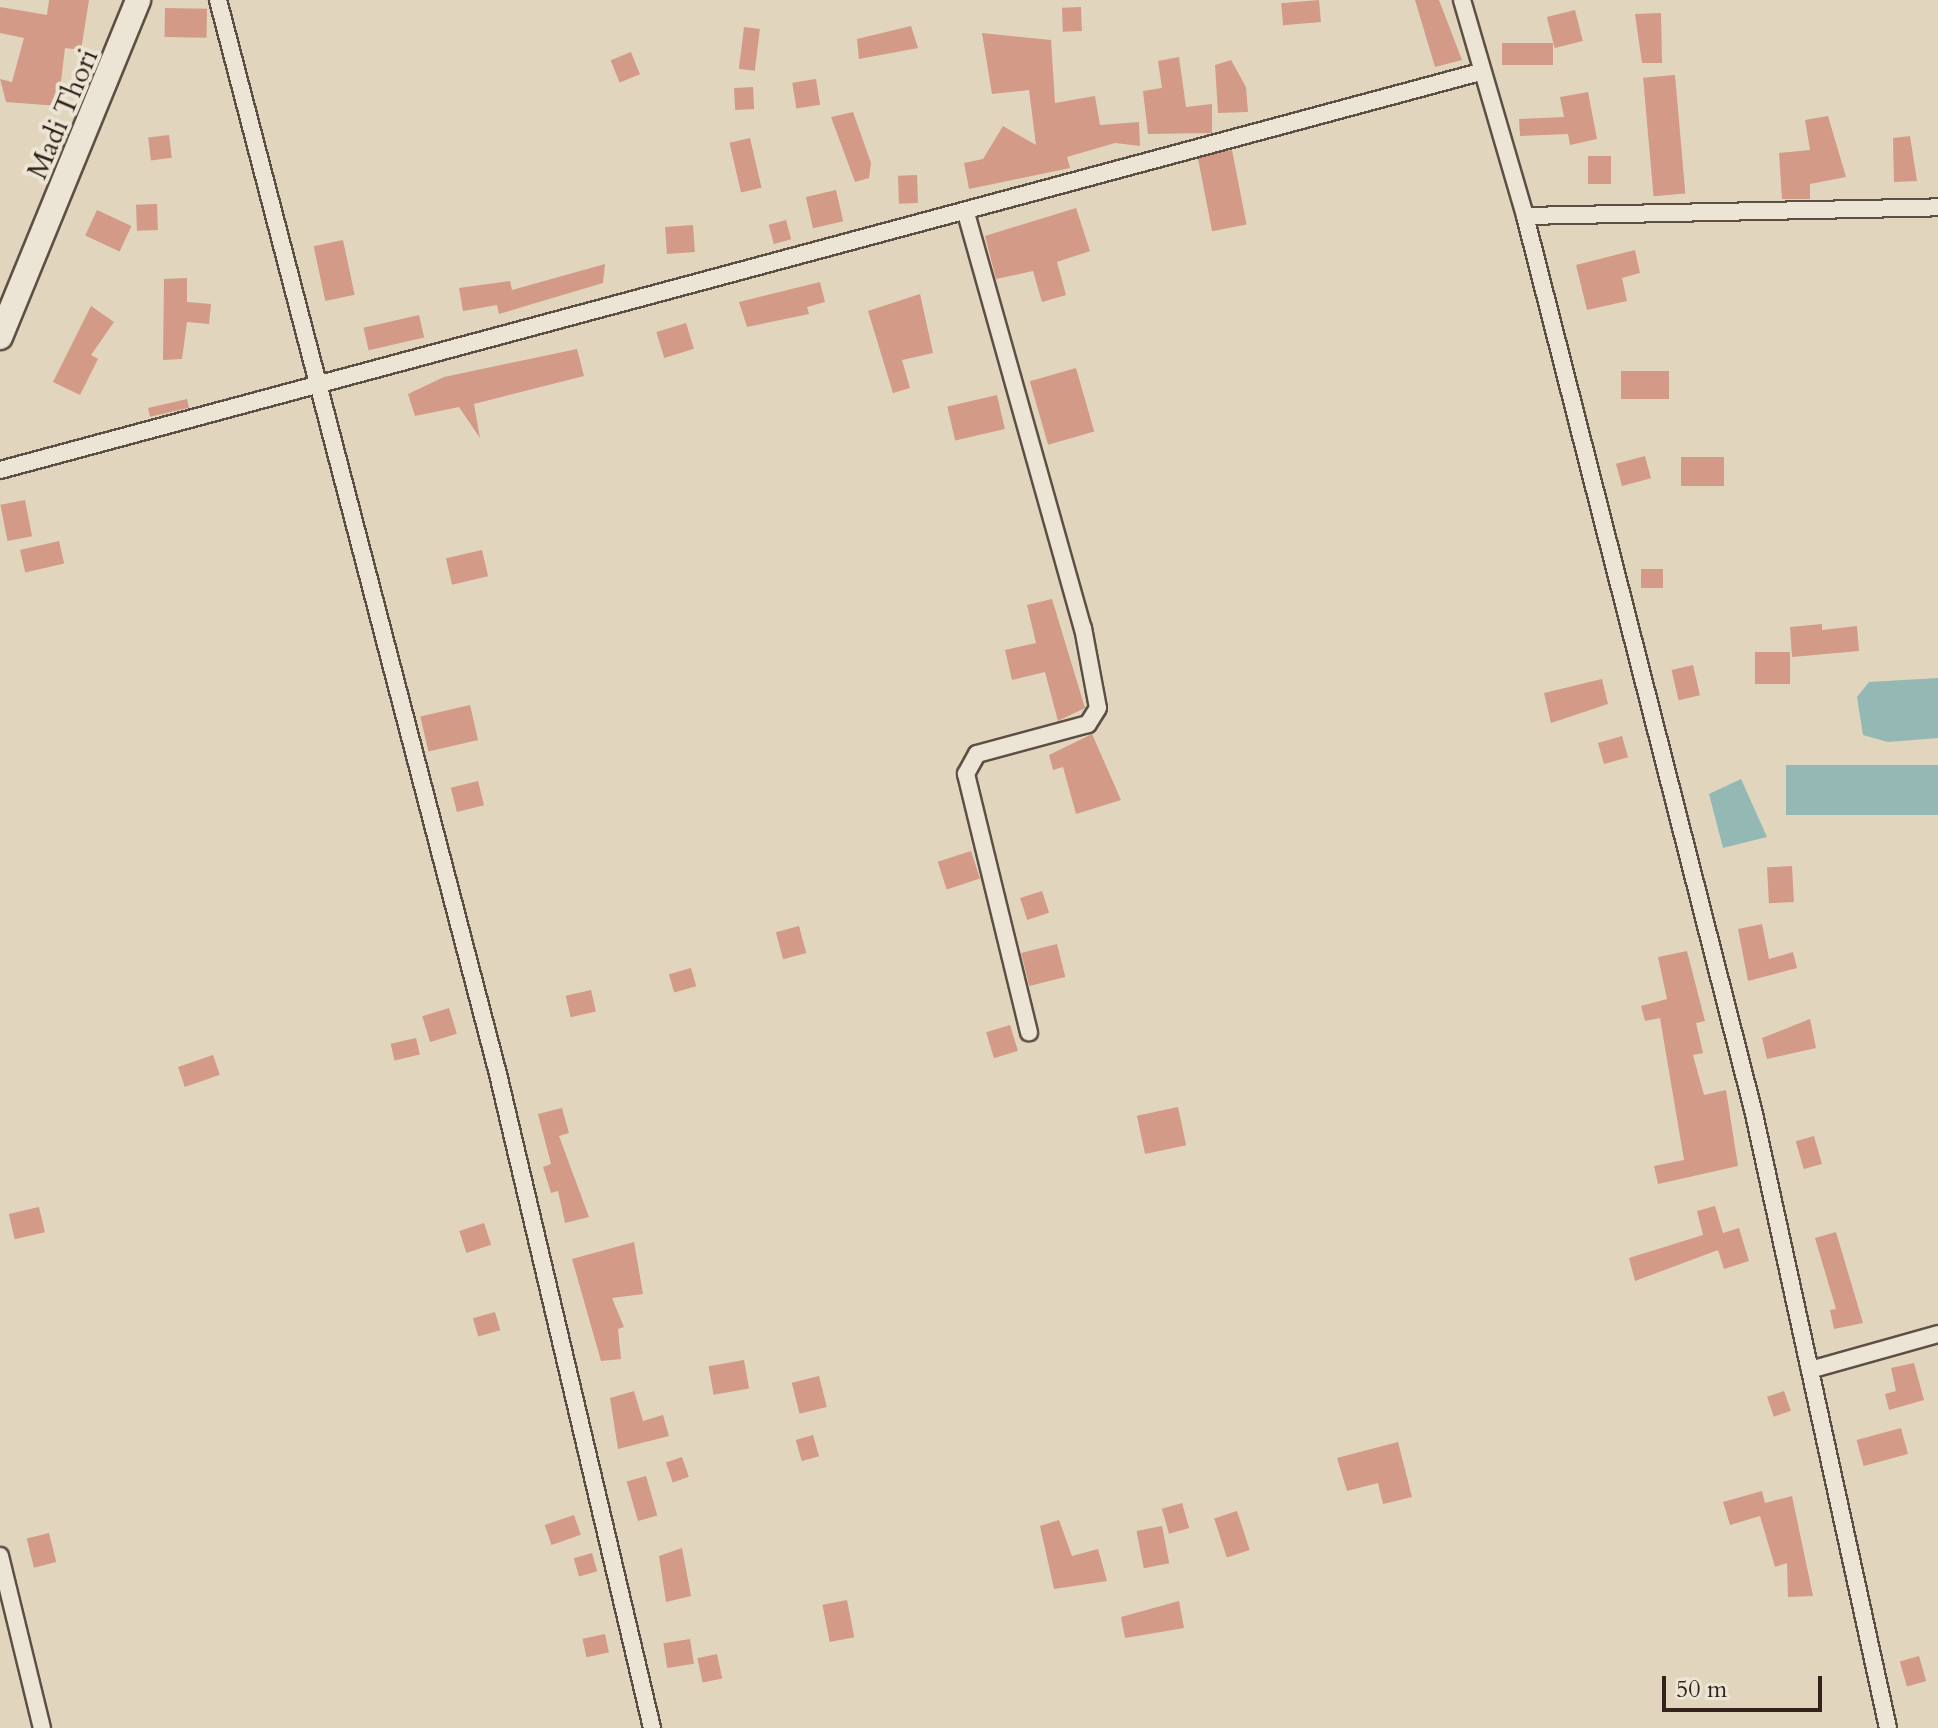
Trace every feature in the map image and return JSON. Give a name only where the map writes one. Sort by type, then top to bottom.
[{"type":"main road","name":"Madi Thori","points":[[0,337],[138,0]]},
{"type":"street","points":[[218,0],[322,388],[498,1074],[652,1728]]},
{"type":"street","points":[[1462,0],[1480,72],[1525,216],[1754,1114],[1888,1728]]},
{"type":"street","points":[[0,470],[322,388],[1480,72]]},
{"type":"street","points":[[1525,216],[1938,207]]},
{"type":"street","points":[[966,213],[1083,628],[1098,708],[1088,724],[977,754],[966,774],[1029,1032]]},
{"type":"street","points":[[1810,1370],[1938,1334]]},
{"type":"street","points":[[0,1556],[42,1728]]},
{"type":"water","points":[[1938,678],[1938,738],[1888,742],[1863,735],[1857,697],[1869,682]]},
{"type":"water","points":[[1786,765],[1938,765],[1938,815],[1786,815]]},
{"type":"water","points":[[1741,779],[1767,837],[1723,848],[1709,794]]},
{"type":"building","points":[[49,0],[89,0],[81,50],[65,48],[58,106],[6,102],[0,79],[12,82],[24,38],[0,33],[0,7],[47,15]]},
{"type":"building","points":[[1319,0],[1321,22],[1283,25],[1281,3]]},
{"type":"building","points":[[1415,0],[1439,0],[1462,60],[1435,67]]},
{"type":"building","points":[[1081,7],[1082,31],[1063,32],[1062,8]]},
{"type":"building","points":[[165,8],[207,9],[206,38],[164,37]]},
{"type":"building","points":[[1575,10],[1583,41],[1555,48],[1547,17]]},
{"type":"building","points":[[1661,13],[1662,63],[1642,63],[1635,14]]},
{"type":"building","points":[[911,26],[918,48],[859,59],[857,39]]},
{"type":"building","points":[[744,27],[760,29],[755,71],[739,69]]},
{"type":"building","points":[[982,33],[1051,40],[1055,103],[1095,96],[1100,125],[1139,122],[1140,146],[1115,143],[1067,157],[1070,168],[969,189],[964,163],[983,159],[1003,126],[1036,145],[1029,90],[992,94]]},
{"type":"building","points":[[1502,43],[1553,43],[1553,65],[1502,65]]},
{"type":"building","points":[[631,52],[640,74],[620,82],[611,60]]},
{"type":"building","points":[[1179,57],[1186,107],[1212,104],[1212,133],[1148,134],[1143,91],[1162,88],[1158,61]]},
{"type":"building","points":[[1231,60],[1246,87],[1248,112],[1218,113],[1215,65]]},
{"type":"building","points":[[1675,75],[1685,194],[1653,196],[1643,78]]},
{"type":"building","points":[[816,79],[820,105],[796,108],[792,83]]},
{"type":"building","points":[[753,87],[754,109],[735,110],[734,88]]},
{"type":"building","points":[[1588,92],[1597,139],[1570,145],[1568,134],[1520,136],[1519,119],[1564,117],[1560,97]]},
{"type":"building","points":[[853,112],[871,163],[869,178],[855,182],[831,117]]},
{"type":"building","points":[[1828,116],[1846,177],[1810,184],[1810,199],[1782,199],[1779,153],[1810,150],[1805,120]]},
{"type":"building","points":[[169,135],[172,158],[151,160],[148,138]]},
{"type":"building","points":[[1910,136],[1917,181],[1894,182],[1893,138]]},
{"type":"building","points":[[750,138],[761,188],[741,192],[730,143]]},
{"type":"building","points":[[1232,150],[1247,225],[1212,231],[1198,157]]},
{"type":"building","points":[[1588,156],[1611,156],[1611,184],[1588,184]]},
{"type":"building","points":[[917,175],[918,203],[899,204],[898,176]]},
{"type":"building","points":[[836,190],[843,221],[813,228],[806,197]]},
{"type":"building","points":[[157,204],[158,230],[137,231],[136,205]]},
{"type":"building","points":[[1076,208],[1090,251],[1057,262],[1066,295],[1042,302],[1033,271],[996,279],[985,236]]},
{"type":"building","points":[[97,210],[131,226],[120,251],[85,235]]},
{"type":"building","points":[[786,220],[791,239],[774,244],[769,225]]},
{"type":"building","points":[[693,225],[695,252],[667,254],[665,227]]},
{"type":"building","points":[[343,240],[355,295],[325,301],[314,246]]},
{"type":"building","points":[[1635,250],[1640,273],[1622,278],[1627,301],[1587,310],[1576,265]]},
{"type":"building","points":[[605,264],[603,283],[499,314],[497,305],[463,311],[459,288],[510,281],[512,290]]},
{"type":"building","points":[[187,278],[187,302],[211,304],[209,324],[187,322],[182,359],[163,360],[164,279]]},
{"type":"building","points":[[820,282],[825,302],[807,307],[809,314],[747,327],[739,302]]},
{"type":"building","points":[[920,294],[933,353],[902,360],[910,388],[893,393],[868,311]]},
{"type":"building","points":[[91,306],[114,322],[91,355],[98,359],[80,395],[53,382]]},
{"type":"building","points":[[419,315],[424,337],[369,350],[363,328]]},
{"type":"building","points":[[686,323],[694,349],[664,358],[656,332]]},
{"type":"building","points":[[577,349],[584,376],[474,404],[480,438],[459,407],[415,416],[408,394],[444,377]]},
{"type":"building","points":[[1076,368],[1094,431],[1048,445],[1030,381]]},
{"type":"building","points":[[1621,371],[1669,371],[1669,399],[1621,399]]},
{"type":"building","points":[[997,395],[1005,429],[955,441],[947,406]]},
{"type":"building","points":[[187,399],[189,408],[150,417],[148,408]]},
{"type":"building","points":[[1645,456],[1651,478],[1622,486],[1616,464]]},
{"type":"building","points":[[1681,457],[1724,457],[1724,486],[1681,486]]},
{"type":"building","points":[[25,500],[32,536],[8,541],[0,505]]},
{"type":"building","points":[[59,541],[64,563],[25,572],[20,550]]},
{"type":"building","points":[[482,550],[488,576],[452,585],[446,558]]},
{"type":"building","points":[[1641,569],[1663,569],[1663,588],[1641,588]]},
{"type":"building","points":[[1052,599],[1085,708],[1058,721],[1045,672],[1012,680],[1005,650],[1036,643],[1027,605]]},
{"type":"building","points":[[1822,624],[1822,630],[1857,626],[1859,651],[1792,657],[1790,627]]},
{"type":"building","points":[[1755,652],[1790,652],[1790,684],[1755,684]]},
{"type":"building","points":[[1693,665],[1700,695],[1679,700],[1672,670]]},
{"type":"building","points":[[1602,679],[1608,704],[1551,723],[1544,693]]},
{"type":"building","points":[[470,705],[478,740],[428,752],[420,716]]},
{"type":"building","points":[[1092,734],[1121,800],[1076,814],[1063,767],[1053,770],[1049,755]]},
{"type":"building","points":[[1622,736],[1628,757],[1604,764],[1598,743]]},
{"type":"building","points":[[478,781],[484,805],[457,812],[451,788]]},
{"type":"building","points":[[971,851],[980,879],[947,889],[938,862]]},
{"type":"building","points":[[1792,866],[1794,902],[1769,903],[1767,867]]},
{"type":"building","points":[[1042,891],[1049,913],[1027,920],[1020,898]]},
{"type":"building","points":[[1762,924],[1769,959],[1793,952],[1797,968],[1748,981],[1738,929]]},
{"type":"building","points":[[799,926],[806,953],[783,959],[776,932]]},
{"type":"building","points":[[1057,944],[1065,977],[1029,986],[1021,953]]},
{"type":"building","points":[[1687,951],[1705,1021],[1696,1023],[1703,1053],[1693,1055],[1704,1095],[1726,1090],[1738,1166],[1658,1184],[1654,1166],[1684,1160],[1660,1018],[1645,1021],[1641,1006],[1667,999],[1658,957]]},
{"type":"building","points":[[691,968],[696,986],[674,993],[669,974]]},
{"type":"building","points":[[591,990],[596,1011],[571,1017],[566,996]]},
{"type":"building","points":[[449,1008],[457,1034],[430,1042],[422,1016]]},
{"type":"building","points":[[1810,1019],[1816,1048],[1767,1059],[1762,1038]]},
{"type":"building","points":[[1010,1025],[1018,1051],[994,1058],[986,1032]]},
{"type":"building","points":[[416,1038],[420,1055],[394,1060],[391,1044]]},
{"type":"building","points":[[213,1055],[220,1075],[185,1087],[178,1067]]},
{"type":"building","points":[[1178,1107],[1186,1145],[1145,1154],[1137,1116]]},
{"type":"building","points":[[562,1108],[569,1133],[559,1136],[589,1217],[565,1223],[558,1191],[551,1193],[543,1167],[551,1164],[538,1114]]},
{"type":"building","points":[[1814,1136],[1822,1164],[1804,1169],[1796,1141]]},
{"type":"building","points":[[1715,1206],[1723,1233],[1739,1228],[1749,1261],[1724,1269],[1718,1250],[1635,1281],[1629,1258],[1703,1235],[1697,1211]]},
{"type":"building","points":[[39,1207],[45,1232],[15,1239],[9,1214]]},
{"type":"building","points":[[484,1223],[491,1245],[466,1253],[459,1231]]},
{"type":"building","points":[[1836,1232],[1863,1323],[1834,1329],[1830,1310],[1836,1309],[1815,1238]]},
{"type":"building","points":[[634,1242],[643,1294],[612,1298],[624,1327],[618,1329],[621,1359],[601,1361],[572,1259]]},
{"type":"building","points":[[495,1312],[500,1330],[478,1337],[473,1318]]},
{"type":"building","points":[[744,1360],[749,1389],[714,1395],[709,1366]]},
{"type":"building","points":[[1914,1363],[1924,1400],[1889,1410],[1885,1394],[1896,1391],[1891,1368]]},
{"type":"building","points":[[819,1376],[827,1407],[800,1414],[792,1383]]},
{"type":"building","points":[[634,1391],[643,1421],[663,1415],[669,1436],[618,1449],[610,1398]]},
{"type":"building","points":[[1784,1391],[1791,1411],[1774,1417],[1767,1397]]},
{"type":"building","points":[[1901,1428],[1908,1454],[1864,1466],[1857,1440]]},
{"type":"building","points":[[813,1435],[819,1456],[802,1461],[796,1440]]},
{"type":"building","points":[[1398,1442],[1412,1497],[1383,1504],[1378,1483],[1347,1491],[1337,1458]]},
{"type":"building","points":[[682,1457],[689,1477],[673,1482],[666,1463]]},
{"type":"building","points":[[646,1476],[657,1515],[638,1521],[627,1482]]},
{"type":"building","points":[[1762,1491],[1765,1503],[1792,1496],[1813,1596],[1788,1597],[1787,1563],[1775,1567],[1760,1516],[1730,1525],[1723,1502]]},
{"type":"building","points":[[1182,1503],[1189,1528],[1169,1534],[1162,1509]]},
{"type":"building","points":[[1237,1511],[1250,1550],[1227,1557],[1214,1518]]},
{"type":"building","points":[[574,1515],[581,1535],[552,1545],[545,1525]]},
{"type":"building","points":[[1059,1520],[1072,1556],[1098,1549],[1107,1581],[1054,1589],[1040,1526]]},
{"type":"building","points":[[1162,1526],[1169,1563],[1144,1568],[1136,1531]]},
{"type":"building","points":[[49,1533],[56,1562],[34,1568],[27,1539]]},
{"type":"building","points":[[682,1548],[691,1596],[666,1602],[659,1556]]},
{"type":"building","points":[[592,1553],[597,1571],[579,1577],[574,1558]]},
{"type":"building","points":[[847,1600],[854,1637],[830,1642],[822,1605]]},
{"type":"building","points":[[1179,1601],[1184,1628],[1125,1638],[1121,1617]]},
{"type":"building","points":[[605,1634],[609,1653],[586,1657],[583,1639]]},
{"type":"building","points":[[690,1639],[694,1664],[667,1668],[663,1643]]},
{"type":"building","points":[[717,1654],[722,1678],[703,1683],[697,1658]]},
{"type":"building","points":[[1919,1656],[1926,1681],[1907,1687],[1900,1662]]}]
